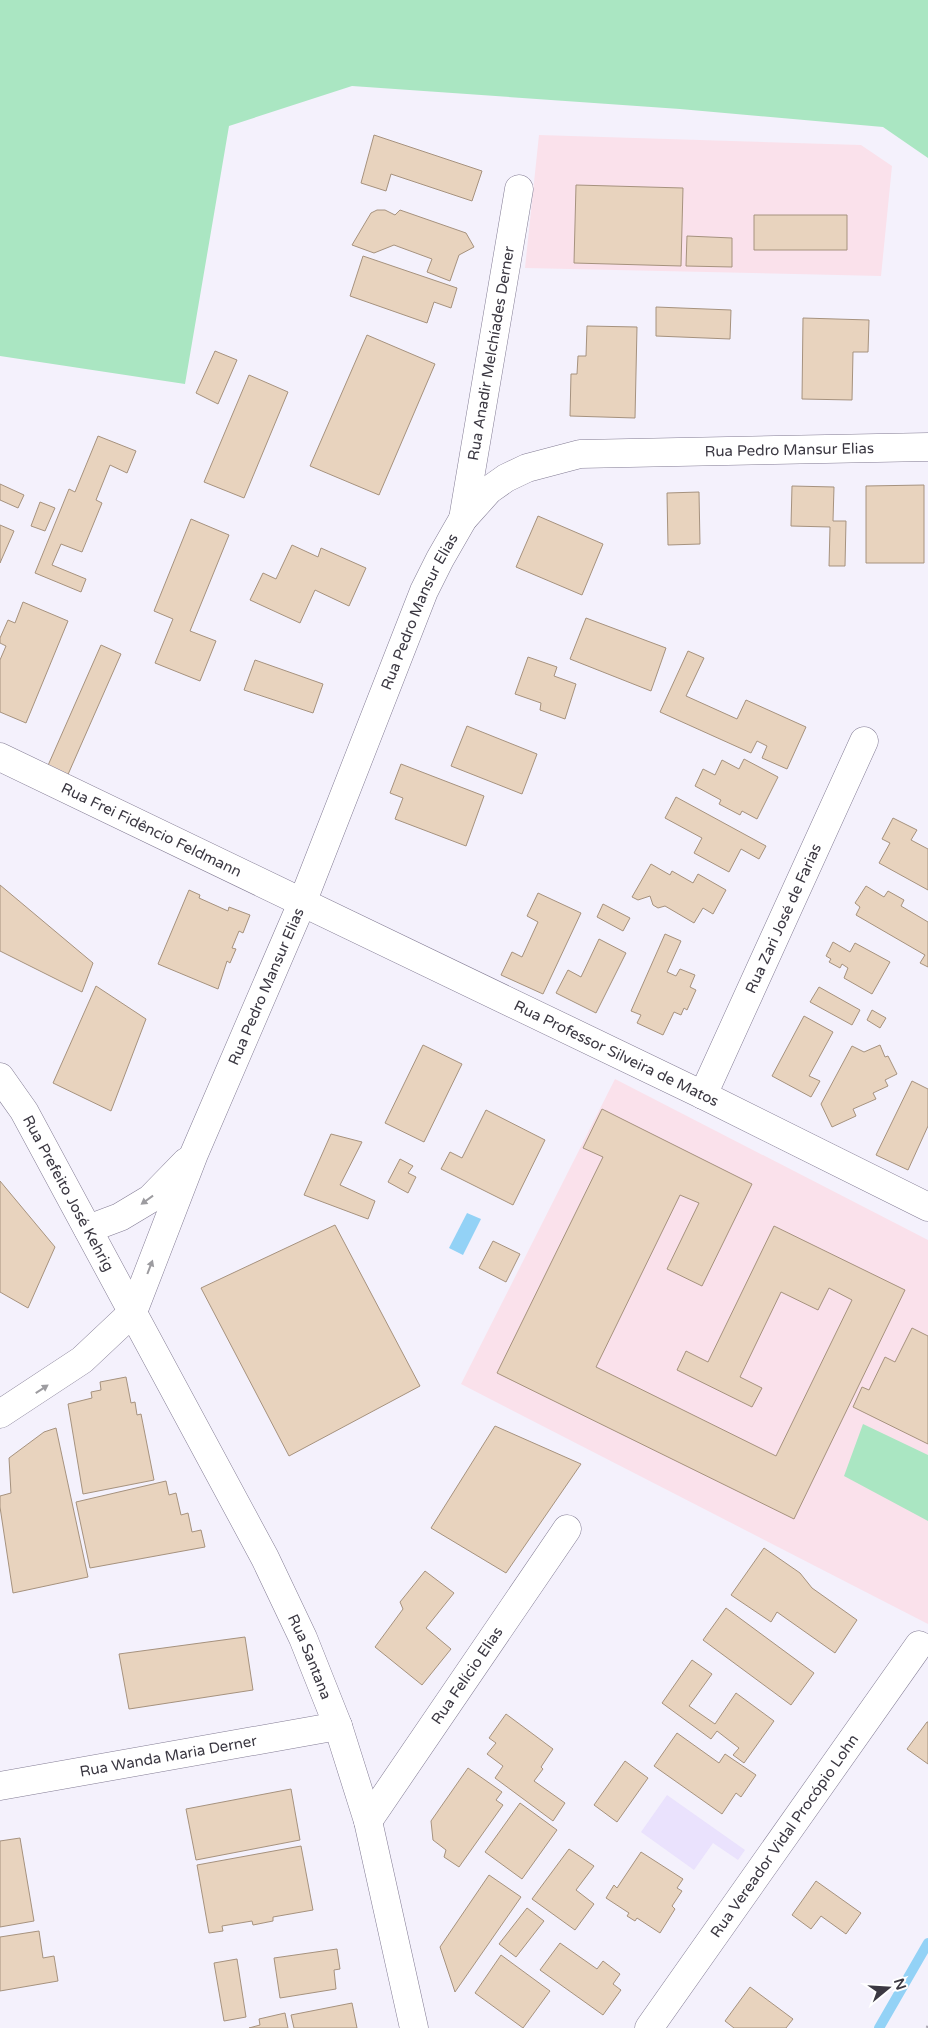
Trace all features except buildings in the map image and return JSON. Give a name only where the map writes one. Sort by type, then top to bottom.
[{"type":"street","name":"Rua Anadir Melchíades Derner","points":[[463,520],[519,189]]},
{"type":"street","name":"Rua Pedro Mansur Elias","points":[[0,1414],[82,1360],[133,1312],[194,1154],[302,903],[424,591],[463,520],[489,490],[506,478],[545,462],[580,454],[928,447]]},
{"type":"street","name":"Rua Zari José de Farias","points":[[702,1095],[864,741]]},
{"type":"street","name":"Rua Frei Fidêncio Feldmann","points":[[0,757],[302,903]]},
{"type":"street","name":"Rua Professor Silveira de Matos","points":[[302,903],[702,1095],[928,1207]]},
{"type":"street","name":"Rua Prefeito José Kehrig","points":[[0,1077],[24,1111],[133,1312]]},
{"type":"street","name":"Rua Pedro Mansur Elias","points":[[88,1229],[120,1216],[150,1199],[194,1154]]},
{"type":"street","name":"Rua Santana","points":[[133,1312],[265,1558],[303,1638],[338,1726],[368,1821],[414,2028]]},
{"type":"street","name":"Rua Felício Elias","points":[[368,1821],[567,1529]]},
{"type":"street","name":"Rua Vereador Vidal Procópio Lohn","points":[[649,2028],[919,1645]]},
{"type":"street","name":"Rua Wanda Maria Derner","points":[[0,1786],[338,1726]]},
{"type":"shaded area","points":[[539,135],[861,145],[892,166],[881,276],[525,268]]},
{"type":"shaded area","points":[[615,1079],[928,1240],[928,1624],[461,1384]]},
{"type":"shaded area","points":[[667,1795],[745,1850],[738,1860],[713,1843],[694,1870],[641,1832]]},
{"type":"green space","points":[[0,0],[928,0],[928,158],[883,127],[680,109],[352,86],[229,126],[185,384],[0,356]]},
{"type":"green space","points":[[863,1424],[928,1455],[928,1521],[844,1476]]},
{"type":"water","points":[[467,1213],[481,1219],[463,1255],[449,1248]]},
{"type":"waterway","points":[[879,2028],[928,1943]]}]
